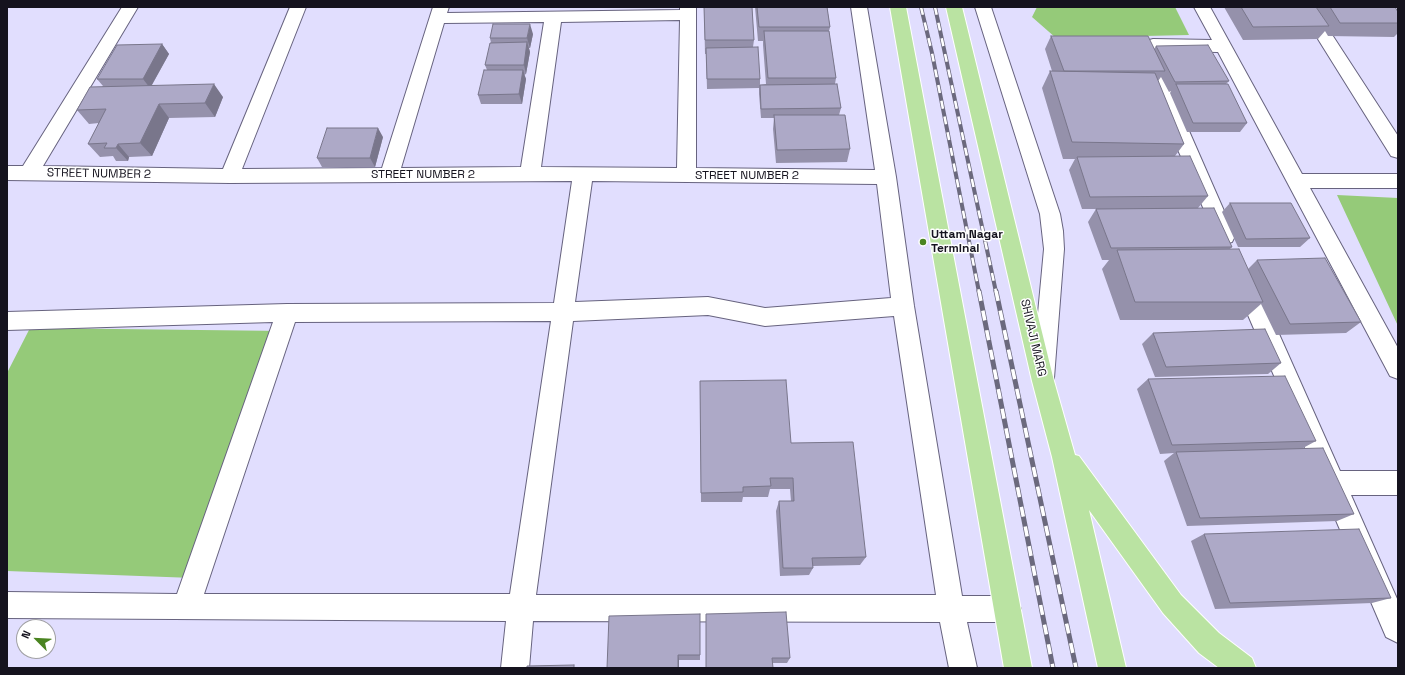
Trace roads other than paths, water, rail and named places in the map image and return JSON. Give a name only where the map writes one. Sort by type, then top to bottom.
[{"type":"main road","points":[[898,7],[1018,668]]},
{"type":"main road","name":"SHIVAJI MARG","points":[[954,7],[1043,381],[1064,457],[1112,668]]},
{"type":"main road","points":[[1064,457],[1172,604],[1209,643],[1242,668]]},
{"type":"street","points":[[29,173],[130,7]]},
{"type":"street","points":[[230,176],[298,7]]},
{"type":"street","points":[[858,7],[886,177],[903,306],[951,609],[963,668]]},
{"type":"street","points":[[983,7],[1050,214],[1053,231],[1054,249],[1043,381]]},
{"type":"street","points":[[1202,7],[1296,181],[1390,341],[1398,369]]},
{"type":"street","points":[[1306,7],[1398,151]]},
{"type":"street","points":[[389,175],[439,12],[553,17],[688,11],[686,176]]},
{"type":"street","points":[[530,174],[553,17]]},
{"type":"street","points":[[1223,46],[1153,45],[1148,46],[1145,49],[1145,53],[1398,629]]},
{"type":"street","name":"STREET NUMBER 2","points":[[7,173],[230,176],[583,174],[886,177]]},
{"type":"street","points":[[515,668],[521,608],[583,174]]},
{"type":"street","points":[[1296,181],[1398,181]]},
{"type":"street","points":[[7,321],[287,313],[564,312],[708,306],[765,317],[903,306]]},
{"type":"street","points":[[186,607],[287,313]]},
{"type":"street","points":[[1333,483],[1398,483]]},
{"type":"street","points":[[7,605],[186,607],[1008,609]]},
{"type":"railway","points":[[921,7],[932,53],[979,292]]},
{"type":"railway","points":[[935,7],[996,292]]},
{"type":"railway","points":[[979,291],[1053,668]]},
{"type":"railway","points":[[996,291],[1076,668]]},
{"type":"place","name":"Uttam Nagar Terminal","points":[[923,242]]}]
